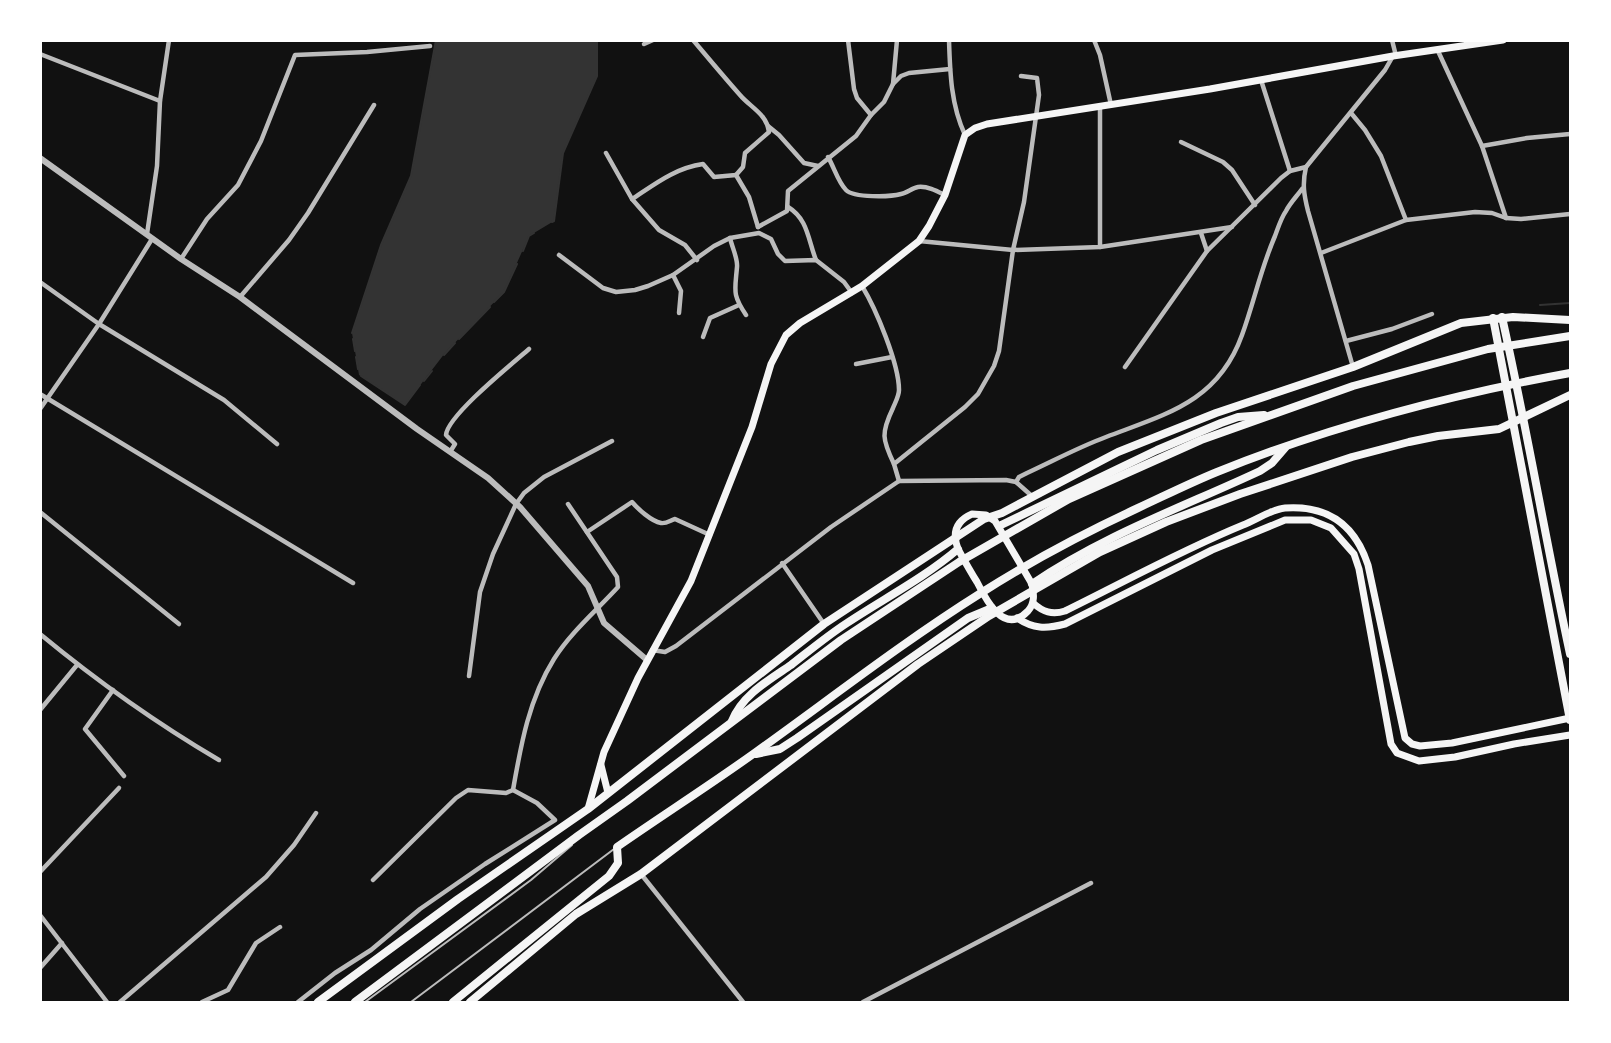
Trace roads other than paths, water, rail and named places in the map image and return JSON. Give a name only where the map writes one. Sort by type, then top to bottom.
[{"type":"main road","points":[[588,809],[600,763],[652,650],[691,581],[752,427],[771,364],[786,335],[800,323],[862,286],[919,241],[945,195],[965,135],[987,124],[1503,40]]},
{"type":"main road","points":[[1502,317],[1570,654]]},
{"type":"main road","points":[[318,1002],[450,905],[588,809],[824,624],[984,519],[1002,513],[1118,452],[1216,413],[1353,367],[1461,323],[1502,317],[1570,320]]},
{"type":"main road","points":[[1033,603],[1049,613],[1065,611],[1227,532],[1282,508],[1306,508],[1339,521],[1349,529],[1363,547],[1405,738],[1412,744],[1420,746],[1452,742],[1570,718],[1493,318]]},
{"type":"main road","points":[[354,1002],[841,640],[959,562],[1069,499],[1201,440],[1353,386],[1411,368],[1488,349],[1570,336]]},
{"type":"main road","points":[[453,1002],[609,876],[618,863],[617,847],[752,755],[981,592],[1011,575],[1119,517],[1215,473],[1286,446],[1365,420],[1420,406],[1520,382],[1570,374]]},
{"type":"main road","points":[[470,1002],[576,914],[641,874],[918,664],[989,616],[1100,552],[1166,522],[1229,498],[1352,457],[1438,436],[1494,430],[1570,395]]},
{"type":"main road","points":[[999,526],[1221,423],[1251,415],[1270,415]]},
{"type":"main road","points":[[1032,584],[1093,547],[1149,519],[1260,471],[1272,463],[1286,446]]},
{"type":"main road","points":[[1017,618],[1033,603],[1032,584],[999,526],[986,515],[972,514],[965,517],[955,530],[955,540],[992,608],[1001,616],[1017,618],[1035,628],[1065,624],[1212,550],[1285,519],[1318,521],[1331,528],[1354,554],[1359,569],[1392,744],[1397,753],[1419,761],[1455,757],[1570,735]]},
{"type":"main road","points":[[732,722],[743,702],[845,624],[958,549]]},
{"type":"main road","points":[[752,755],[780,749],[968,618],[992,608]]},
{"type":"main road","points":[[600,763],[608,794]]},
{"type":"street","points":[[40,409],[99,324],[149,236],[157,166],[160,101],[168,40]]},
{"type":"street","points":[[644,44],[652,40]]},
{"type":"street","points":[[693,40],[738,93],[804,163],[818,166]]},
{"type":"street","points":[[848,40],[854,89],[857,98],[871,115]]},
{"type":"street","points":[[893,84],[897,40]]},
{"type":"street","points":[[949,40],[950,69],[958,120],[965,135]]},
{"type":"street","points":[[1094,40],[1100,55],[1111,105]]},
{"type":"street","points":[[1016,482],[1019,477],[1079,448],[1173,410],[1204,392],[1221,374],[1234,354],[1242,335],[1272,241],[1285,212],[1302,189],[1306,167],[1395,56],[1392,40]]},
{"type":"street","points":[[181,259],[207,219],[238,185],[261,141],[296,55],[368,52],[430,46]]},
{"type":"street","points":[[1438,51],[1482,146],[1506,219]]},
{"type":"street","points":[[40,54],[160,101]]},
{"type":"street","points":[[560,255],[603,288],[616,292],[635,290],[673,275],[714,246],[730,238],[759,230],[783,214],[788,207],[788,191],[856,136],[884,102],[893,84],[901,76],[909,73],[950,69]]},
{"type":"street","points":[[894,464],[978,394],[988,378],[999,351],[1039,95],[1037,78],[1020,76]]},
{"type":"street","points":[[1262,80],[1290,171]]},
{"type":"street","points":[[240,297],[289,240],[308,213],[374,105]]},
{"type":"street","points":[[1100,107],[1100,247]]},
{"type":"street","points":[[1351,113],[1381,156],[1406,220]]},
{"type":"street","points":[[632,200],[669,174],[690,166],[703,164],[714,177],[736,175],[743,167],[745,153],[765,136],[768,126]]},
{"type":"street","points":[[1482,146],[1527,138],[1570,134]]},
{"type":"street","points":[[1181,142],[1228,166],[1238,177],[1255,205]]},
{"type":"street","points":[[606,153],[632,200],[659,230],[685,245],[697,260]]},
{"type":"street","points":[[828,157],[842,184],[852,194],[884,196],[902,194],[919,187],[945,195]]},
{"type":"street","points":[[40,158],[181,259],[240,297],[488,478],[516,504],[588,586],[604,623],[647,660]]},
{"type":"street","points":[[1125,367],[1207,251],[1281,178],[1290,171],[1306,167]]},
{"type":"street","points":[[736,175],[737,181],[749,197],[759,230],[771,239],[778,254],[785,261],[816,260]]},
{"type":"street","points":[[1302,189],[1353,367]]},
{"type":"street","points":[[788,207],[798,213],[807,226],[808,240],[816,260],[844,282],[852,293]]},
{"type":"street","points":[[1321,253],[1406,220],[1475,212],[1492,213],[1506,219],[1543,218],[1570,214]]},
{"type":"street","points":[[919,241],[1013,250],[1100,247],[1201,233],[1232,226]]},
{"type":"street","points":[[1201,233],[1207,251]]},
{"type":"street","points":[[730,238],[738,266],[734,285],[739,305],[746,315]]},
{"type":"street","points":[[673,275],[681,291],[679,313]]},
{"type":"street","points":[[40,282],[99,324],[224,400],[277,444]]},
{"type":"street","points":[[862,286],[878,317],[892,357],[899,390],[888,417],[884,441],[899,481]]},
{"type":"street","points":[[703,337],[710,318],[739,305]]},
{"type":"street","points":[[1346,341],[1392,329],[1432,314]]},
{"type":"street","points":[[450,452],[455,444],[446,435],[448,427],[479,393],[530,349]]},
{"type":"street","points":[[856,364],[892,357]]},
{"type":"street","points":[[40,394],[353,583]]},
{"type":"street","points":[[469,676],[480,592],[493,554],[516,504],[524,493],[544,477],[612,441]]},
{"type":"street","points":[[652,650],[665,652],[676,646],[782,563],[899,481],[1006,480],[1016,482],[1033,497]]},
{"type":"street","points":[[587,532],[632,502],[660,523],[675,519],[710,535]]},
{"type":"street","points":[[513,790],[521,742],[543,680],[555,658],[618,587],[618,583],[568,504]]},
{"type":"street","points":[[40,512],[179,624]]},
{"type":"street","points":[[782,563],[824,624]]},
{"type":"street","points":[[40,634],[77,665],[172,733],[219,760]]},
{"type":"street","points":[[40,710],[77,665]]},
{"type":"street","points":[[113,690],[85,729],[124,776]]},
{"type":"street","points":[[40,872],[119,788]]},
{"type":"street","points":[[373,880],[456,798],[468,790],[506,793],[513,790]]},
{"type":"street","points":[[298,1002],[371,950],[420,909],[555,820],[537,803],[513,790]]},
{"type":"street","points":[[120,1002],[266,877],[294,845],[316,813]]},
{"type":"street","points":[[641,874],[743,1002]]},
{"type":"street","points":[[863,1002],[1091,883]]},
{"type":"street","points":[[442,894],[450,905]]},
{"type":"street","points":[[420,909],[428,921]]},
{"type":"street","points":[[40,915],[106,1002]]},
{"type":"street","points":[[202,1002],[228,990],[256,943],[280,927]]},
{"type":"street","points":[[40,968],[62,943]]},
{"type":"lane","points":[[365,1002],[531,880],[606,815]]},
{"type":"lane","points":[[411,1002],[617,847]]},
{"type":"waterway","points":[[352,333],[381,245],[411,176],[436,40]]},
{"type":"waterway","points":[[552,222],[554,221],[563,153],[597,76],[597,40]]},
{"type":"waterway","points":[[523,251],[529,236],[534,233]]},
{"type":"waterway","points":[[494,302],[504,292],[517,264]]},
{"type":"waterway","points":[[1540,305],[1570,303]]},
{"type":"waterway","points":[[459,339],[490,307]]},
{"type":"waterway","points":[[353,339],[355,351]]},
{"type":"waterway","points":[[444,355],[455,343]]},
{"type":"waterway","points":[[356,357],[358,369]]},
{"type":"waterway","points":[[424,381],[432,371]]},
{"type":"waterway","points":[[361,376],[405,405],[420,385]]}]
